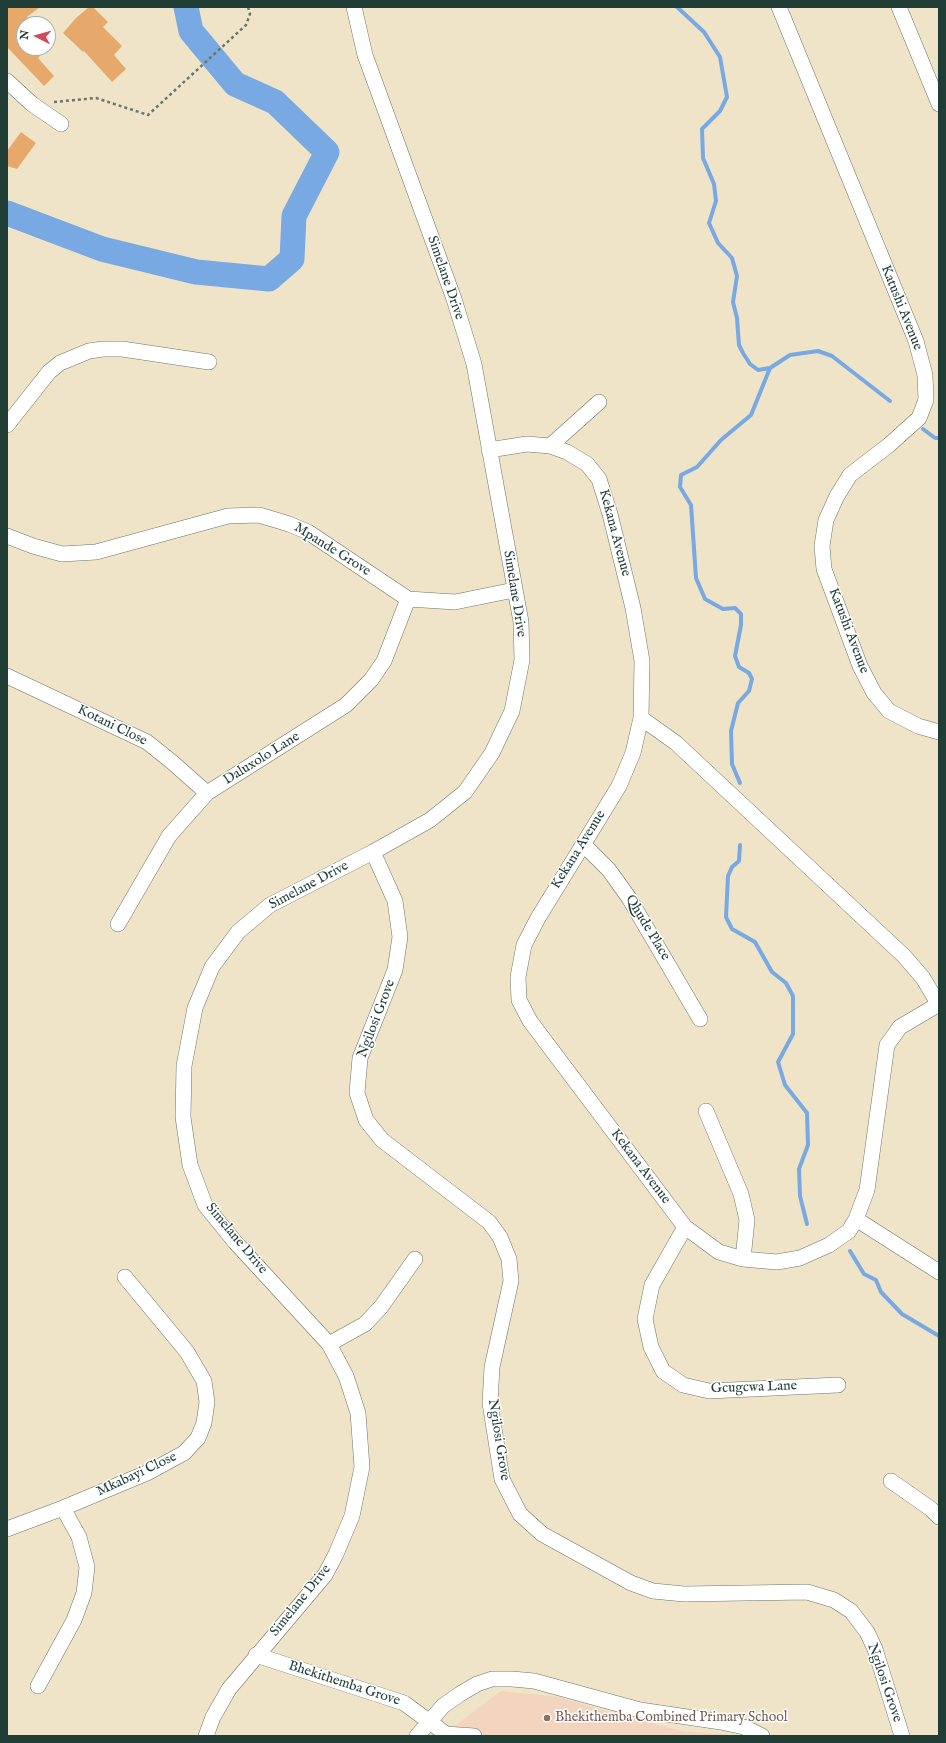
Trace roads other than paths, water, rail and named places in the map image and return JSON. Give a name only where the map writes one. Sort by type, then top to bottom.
[{"type":"street","name":"Simelane Drive","points":[[206,1736],[214,1716],[229,1688],[325,1575],[336,1554],[352,1516],[362,1466],[358,1413],[346,1376],[329,1344],[235,1242],[205,1205],[190,1165],[183,1117],[184,1066],[195,1008],[212,967],[238,932],[270,905],[373,852],[430,820],[465,792],[492,753],[512,710],[522,660],[521,622],[474,364],[456,307],[365,55],[354,7]]},
{"type":"street","name":"Katushi Avenue","points":[[779,7],[916,341],[925,375],[926,400],[919,418],[889,445],[850,475],[837,496],[826,520],[822,546],[824,569],[860,666],[874,693],[889,710],[918,726],[939,732]]},
{"type":"street","points":[[900,7],[939,104]]},
{"type":"street","points":[[7,81],[32,104],[61,124]]},
{"type":"street","points":[[7,425],[49,372],[60,363],[89,351],[122,349],[209,362]]},
{"type":"street","points":[[550,446],[599,402]]},
{"type":"street","name":"Kekana Avenue","points":[[489,450],[527,444],[550,446],[567,452],[587,464],[599,479],[610,514],[633,608],[642,661],[641,718],[633,753],[618,786],[538,918],[524,945],[518,977],[519,1000],[530,1021],[685,1227],[719,1252],[743,1259],[777,1262],[800,1258],[829,1245],[848,1230],[856,1219],[867,1190],[887,1045],[900,1026],[939,1004]]},
{"type":"street","name":"Mpande Grove","points":[[7,536],[33,546],[62,554],[96,552],[228,516],[258,515],[289,524],[308,532],[408,599]]},
{"type":"street","points":[[408,599],[455,602],[514,590]]},
{"type":"street","name":"Daluxolo Lane","points":[[118,924],[169,836],[207,793],[346,705],[371,680],[384,661],[408,599]]},
{"type":"street","name":"Kotani Close","points":[[7,676],[147,742],[207,793]]},
{"type":"street","points":[[641,718],[676,743],[898,950],[923,978],[939,1004]]},
{"type":"street","name":"Qhude Place","points":[[583,844],[609,870],[629,898],[700,1019]]},
{"type":"street","name":"Ngilosi Grove","points":[[373,852],[395,901],[400,937],[395,970],[360,1058],[357,1093],[366,1120],[382,1140],[489,1222],[500,1237],[509,1259],[511,1281],[492,1367],[490,1403],[502,1479],[520,1514],[542,1534],[631,1583],[653,1591],[684,1594],[807,1592],[834,1600],[851,1611],[867,1632],[875,1649],[902,1736]]},
{"type":"street","points":[[706,1111],[741,1194],[747,1220],[743,1259]]},
{"type":"street","points":[[856,1219],[939,1272]]},
{"type":"street","name":"Gcugcwa Lane","points":[[685,1227],[652,1285],[645,1320],[651,1347],[663,1371],[684,1385],[709,1391],[838,1385]]},
{"type":"street","points":[[329,1344],[365,1324],[381,1307],[415,1259]]},
{"type":"street","name":"Mkabayi Close","points":[[7,1529],[63,1508],[149,1472],[184,1453],[198,1438],[204,1423],[207,1402],[204,1381],[187,1352],[125,1277]]},
{"type":"street","points":[[891,1481],[931,1508],[939,1517]]},
{"type":"street","points":[[38,1686],[74,1620],[84,1593],[87,1567],[79,1538],[63,1508]]},
{"type":"street","name":"Bhekithemba Grove","points":[[256,1655],[394,1699],[412,1708],[446,1734],[474,1736]]},
{"type":"street","points":[[417,1736],[428,1720],[443,1706],[477,1684],[492,1679],[534,1681],[640,1710],[721,1722],[744,1727],[762,1736]]},
{"type":"waterway","points":[[7,213],[102,249],[196,272],[269,279],[292,259],[294,216],[327,152],[275,102],[235,84],[191,31],[186,7]]},
{"type":"waterway","points":[[677,7],[704,32],[720,57],[727,97],[720,111],[702,129],[703,158],[714,184],[716,201],[709,223],[718,243],[732,258],[737,276],[733,302],[737,318],[739,345],[743,353],[750,364],[758,370],[770,368],[790,355],[818,351],[832,356],[890,401]]},
{"type":"waterway","points":[[740,783],[732,764],[731,731],[738,703],[749,691],[752,679],[749,673],[739,667],[735,656],[741,625],[741,614],[735,608],[723,609],[705,599],[696,578],[691,505],[680,487],[681,475],[697,467],[721,440],[751,415],[770,368]]},
{"type":"waterway","points":[[923,429],[935,438],[939,438]]},
{"type":"waterway","points":[[740,845],[739,861],[732,867],[728,876],[726,917],[732,929],[755,942],[772,972],[786,983],[793,996],[793,1034],[778,1062],[785,1085],[807,1113],[808,1145],[799,1169],[800,1196],[807,1224]]},
{"type":"waterway","points":[[850,1251],[864,1274],[876,1280],[881,1292],[902,1314],[939,1336]]},
{"type":"place","name":"Bhekithemba Combined Primary School","points":[[547,1718]]}]
